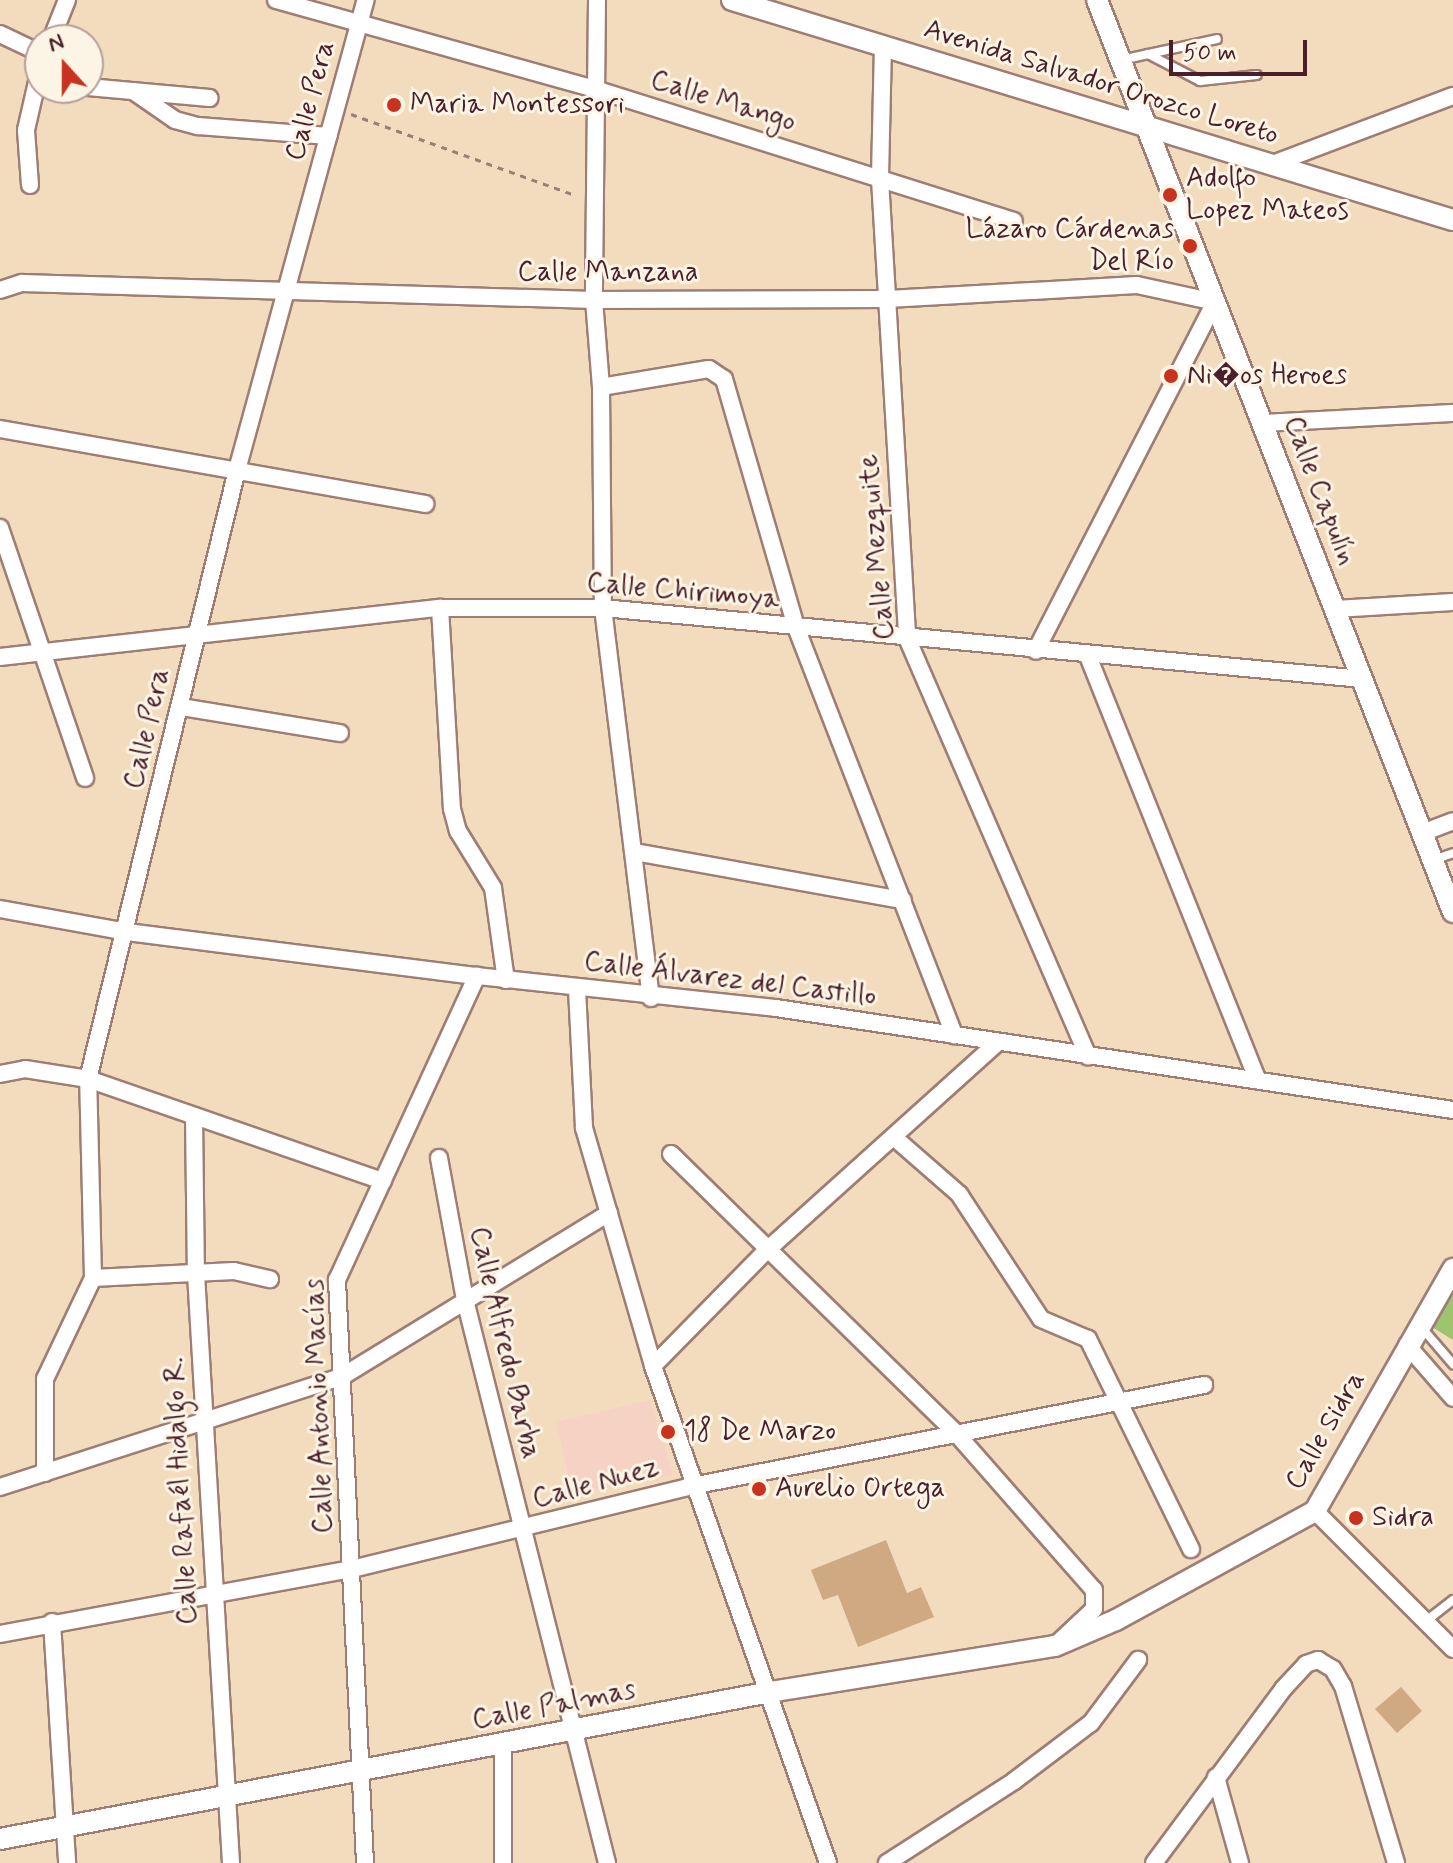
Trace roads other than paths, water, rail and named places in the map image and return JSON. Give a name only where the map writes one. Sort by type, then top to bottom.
[{"type":"street","points":[[57,24],[67,0]]},
{"type":"street","name":"Calle Mango","points":[[276,0],[595,89],[1014,221]]},
{"type":"street","name":"Calle Pera","points":[[45,1473],[45,1379],[93,1278],[88,1079],[127,932],[237,470],[366,0]]},
{"type":"street","points":[[597,0],[595,89],[598,204],[594,300],[601,387],[603,608],[651,998]]},
{"type":"street","name":"Avenida Salvador Orozco Loreto","points":[[732,0],[1453,220]]},
{"type":"street","name":"Calle Capulín","points":[[1097,0],[1453,912]]},
{"type":"street","points":[[0,34],[24,45]]},
{"type":"street","name":"Calle Mezquite","points":[[883,45],[880,179],[907,638],[1088,1057]]},
{"type":"street","points":[[104,88],[210,98]]},
{"type":"street","points":[[133,91],[175,120],[198,126],[329,136]]},
{"type":"street","points":[[1270,165],[1453,96]]},
{"type":"street","points":[[30,185],[26,130],[32,104]]},
{"type":"street","name":"Calle Manzana","points":[[0,290],[22,283],[594,300],[888,299],[1137,285],[1215,302]]},
{"type":"street","points":[[1036,651],[1215,302]]},
{"type":"street","points":[[601,387],[719,372],[796,627],[954,1035]]},
{"type":"street","points":[[1262,423],[1453,413]]},
{"type":"street","points":[[0,429],[425,504]]},
{"type":"street","points":[[0,528],[46,652],[85,778]]},
{"type":"street","points":[[1335,609],[1453,602]]},
{"type":"street","points":[[440,608],[452,809],[458,831],[493,888],[506,980]]},
{"type":"street","name":"Calle Chirimoya","points":[[0,657],[440,608],[603,608],[1088,656],[1362,679]]},
{"type":"street","points":[[1088,656],[1258,1080]]},
{"type":"street","points":[[181,707],[340,733]]},
{"type":"street","points":[[1422,833],[1453,821]]},
{"type":"street","points":[[635,852],[903,900]]},
{"type":"street","name":"Calle Álvarez del Castillo","points":[[0,909],[127,932],[651,998],[776,1008],[1453,1110]]},
{"type":"street","name":"Calle Antonio Macías","points":[[365,1863],[337,1280],[341,1261],[383,1181],[477,976]]},
{"type":"street","points":[[577,989],[584,1128],[653,1366],[828,1863]]},
{"type":"street","points":[[653,1366],[766,1251],[896,1139],[998,1042]]},
{"type":"street","points":[[0,1074],[25,1069],[88,1079],[383,1181]]},
{"type":"street","name":"Calle Rafaél Hidalgo R.","points":[[194,1116],[196,1274],[206,1418],[212,1594],[231,1863]]},
{"type":"street","points":[[896,1139],[959,1194],[1041,1319],[1088,1339],[1191,1549]]},
{"type":"street","points":[[671,1154],[766,1251],[955,1432],[1097,1596],[1094,1609],[1055,1646]]},
{"type":"street","name":"Calle Alfredo Barba","points":[[439,1158],[465,1300],[520,1531],[577,1730],[607,1863]]},
{"type":"street","points":[[0,1487],[343,1376],[609,1213]]},
{"type":"street","name":"Calle Sidra","points":[[1116,1620],[1315,1511],[1453,1269]]},
{"type":"street","points":[[93,1278],[234,1271],[270,1279]]},
{"type":"street","points":[[1407,1345],[1453,1398]]},
{"type":"street","name":"Calle Nuez","points":[[0,1634],[352,1569],[520,1531],[697,1485],[1204,1385]]},
{"type":"street","points":[[1315,1511],[1453,1649]]},
{"type":"street","name":"Calle Palmas","points":[[0,1839],[225,1793],[362,1767],[503,1746],[770,1692],[1055,1646],[1116,1620]]},
{"type":"street","points":[[52,1622],[67,1863]]},
{"type":"street","points":[[887,1863],[1014,1781],[1091,1723],[1138,1660]]},
{"type":"street","points":[[1154,1863],[1283,1689],[1306,1664],[1318,1660],[1333,1669],[1343,1686],[1396,1863]]},
{"type":"street","points":[[503,1746],[503,1863]]},
{"type":"street","points":[[1216,1777],[1240,1863]]},
{"type":"lane","points":[[1121,61],[1217,39]]},
{"type":"lane","points":[[1148,54],[1200,81],[1257,75]]},
{"type":"lane","points":[[1433,860],[1453,853]]},
{"type":"lane","points":[[1419,1325],[1453,1364]]},
{"type":"lane","points":[[1426,1621],[1453,1600]]},
{"type":"place","name":"Maria Montessori","points":[[394,105]]},
{"type":"place","name":"Adolfo Lopez Mateos","points":[[1170,195]]},
{"type":"place","name":"Lázaro Cárdenas Del Río","points":[[1190,246]]},
{"type":"place","name":"Ni�os Heroes","points":[[1171,376]]},
{"type":"place","name":"18 De Marzo","points":[[668,1432]]},
{"type":"place","name":"Aurelio Ortega","points":[[759,1489]]},
{"type":"place","name":"Sidra","points":[[1356,1518]]}]
